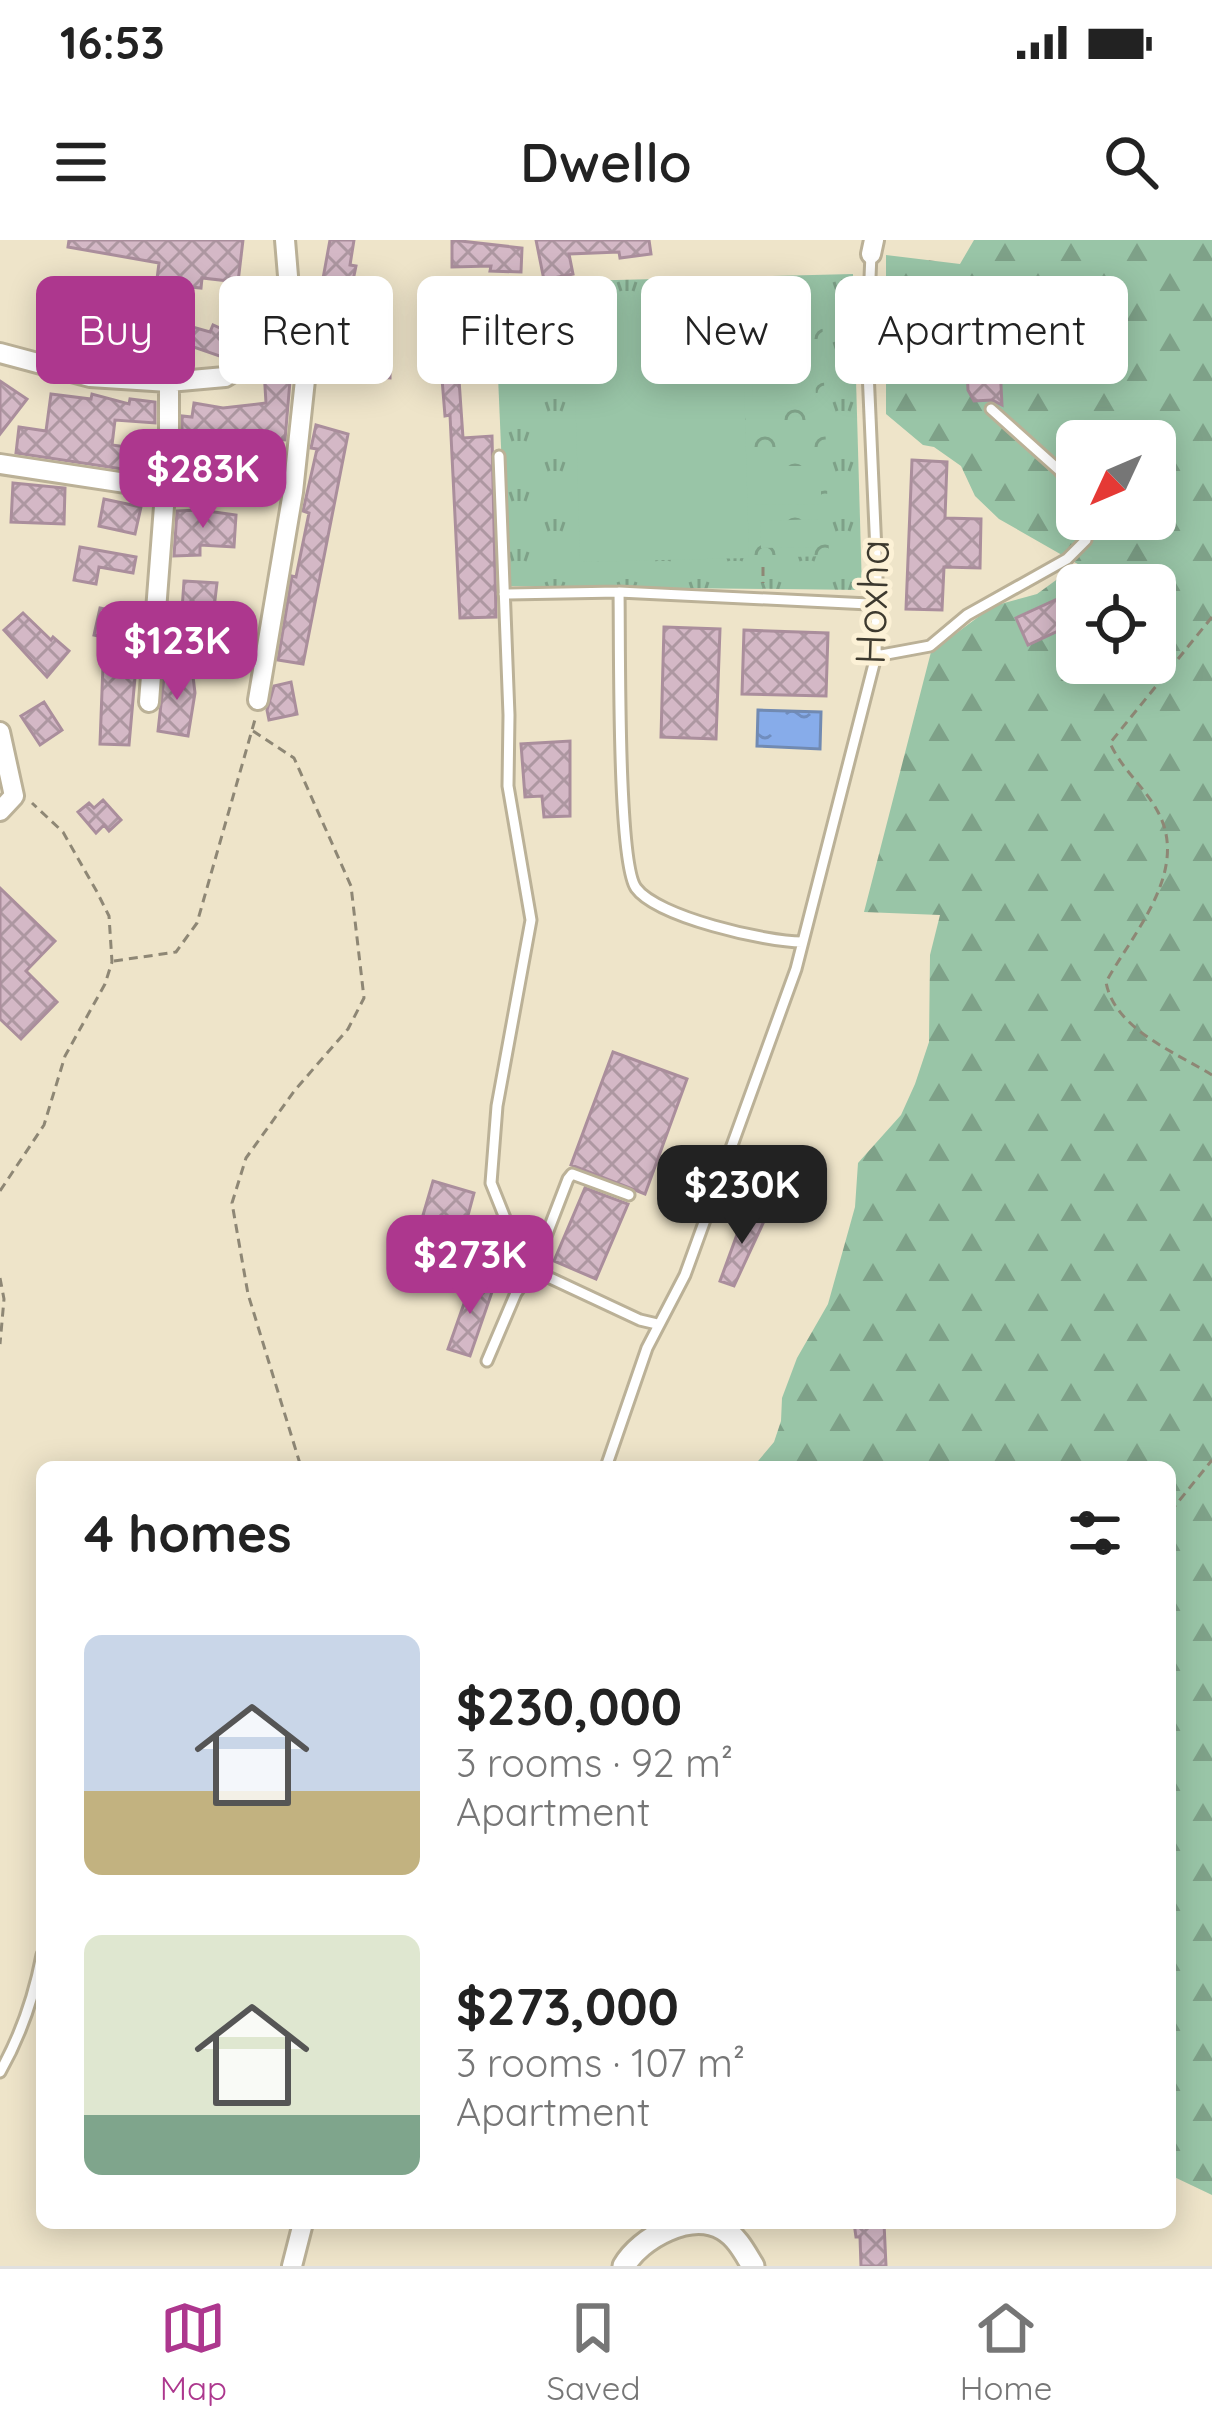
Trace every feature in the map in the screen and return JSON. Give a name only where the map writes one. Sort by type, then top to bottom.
[{"type":"street","points":[[285,240],[288,276]]},
{"type":"street","points":[[0,353],[36,363]]},
{"type":"street","points":[[148,702],[169,384]]},
{"type":"street","points":[[258,700],[293,491],[302,384]]},
{"type":"street","points":[[0,464],[164,489],[240,489]]},
{"type":"street","points":[[0,733],[7,803]]},
{"type":"street","points":[[292,2266],[301,2229]]},
{"type":"street","points":[[624,2266],[654,2235],[675,2229]]},
{"type":"street","points":[[722,2229],[735,2238],[753,2266]]},
{"type":"lane","name":"Hoxha","points":[[608,1461],[657,1324],[685,1275],[796,969],[875,656],[867,348],[872,247]]},
{"type":"lane","points":[[991,409],[1056,467]]},
{"type":"lane","points":[[499,456],[508,787],[531,920],[497,1106],[491,1183],[512,1238],[532,1270]]},
{"type":"lane","points":[[875,656],[931,646],[967,615],[1067,559],[1086,540]]},
{"type":"lane","points":[[504,594],[620,592],[873,605]]},
{"type":"lane","points":[[620,592],[622,768],[632,885],[649,902],[709,923],[783,942],[802,942]]},
{"type":"lane","points":[[487,1361],[572,1174],[629,1195]]},
{"type":"lane","points":[[466,1272],[498,1264],[532,1270],[657,1324]]},
{"type":"lane","points":[[0,2072],[23,2025],[36,1977]]},
{"type":"path","points":[[763,567],[764,599]]},
{"type":"path","points":[[1212,617],[1110,743],[1162,818],[1166,857],[1160,895],[1106,982],[1112,1000],[1149,1037],[1212,1076]]},
{"type":"path","points":[[112,962],[176,952],[197,922],[258,700]]},
{"type":"path","points":[[253,731],[294,758],[351,886],[364,998],[348,1029],[295,1090],[246,1158],[232,1202],[248,1294],[299,1461]]},
{"type":"path","points":[[0,1191],[44,1125],[65,1056],[112,962],[109,916],[73,847],[39,805],[7,803]]},
{"type":"path","points":[[0,1278],[4,1299],[0,1344]]},
{"type":"path","points":[[1176,1505],[1212,1460]]},
{"type":"green space","points":[[974,240],[1212,240],[1212,2195],[1176,2178],[1176,1461],[758,1461],[774,1442],[782,1398],[797,1358],[828,1304],[855,1207],[858,1163],[901,1115],[929,1042],[930,955],[940,915],[864,912],[931,652],[993,606],[1037,594],[1056,580],[1056,684],[1176,684],[1176,564],[1078,564],[999,519],[975,496],[961,466],[923,445],[886,414],[886,384],[1128,384],[1128,276],[886,276],[886,255],[960,264]]},
{"type":"green space","points":[[853,274],[835,276],[835,384],[856,384],[862,590],[507,586],[498,384],[617,384],[617,280],[641,279],[641,384],[811,384],[811,276],[773,276]]},
{"type":"green space","points":[[811,309],[822,309],[829,556],[749,558],[744,384],[811,384]]},
{"type":"green space","points":[[641,313],[641,384],[744,384],[749,558],[580,562],[575,384],[617,384],[617,314]]},
{"type":"green space","points":[[811,366],[815,366],[816,400],[753,402],[752,384],[811,384]]},
{"type":"green space","points":[[753,466],[821,466],[821,504],[753,505]]},
{"type":"green space","points":[[818,519],[818,547],[761,548],[760,521]]},
{"type":"water","points":[[758,710],[821,712],[820,749],[757,746]]},
{"type":"building","points":[[69,240],[243,240],[239,276],[202,278],[201,288],[195,287],[195,276],[157,276],[159,263],[68,247]]},
{"type":"building","points":[[330,240],[354,240],[350,265],[356,266],[354,276],[323,276]]},
{"type":"building","points":[[452,240],[522,248],[521,272],[490,271],[491,266],[452,267]]},
{"type":"building","points":[[536,240],[649,240],[651,254],[620,258],[619,252],[569,254],[573,274],[543,276]]},
{"type":"building","points":[[213,325],[219,328],[219,356],[195,348],[195,328],[210,332]]},
{"type":"building","points":[[0,381],[27,399],[0,434]]},
{"type":"building","points":[[265,384],[290,384],[285,440],[262,438],[263,432],[182,441],[182,416],[192,417],[194,403],[223,408],[266,403]]},
{"type":"building","points":[[442,384],[459,384],[463,438],[492,436],[496,617],[460,618],[450,415],[445,416]]},
{"type":"building","points":[[968,384],[1001,384],[1002,405],[974,401]]},
{"type":"building","points":[[51,394],[91,399],[92,394],[129,404],[130,399],[155,402],[155,423],[115,420],[112,445],[141,449],[141,456],[151,457],[149,473],[16,453],[19,427],[46,431]]},
{"type":"building","points":[[316,425],[348,434],[303,664],[278,660],[292,576],[296,577],[309,513],[303,511],[317,449],[311,448]]},
{"type":"building","points":[[181,458],[240,461],[240,476],[180,476]]},
{"type":"building","points":[[912,460],[947,462],[945,518],[981,519],[980,568],[944,567],[942,610],[906,609]]},
{"type":"building","points":[[13,483],[65,488],[64,524],[11,522]]},
{"type":"building","points":[[104,499],[141,507],[135,534],[99,526]]},
{"type":"building","points":[[177,511],[236,515],[234,547],[200,545],[200,555],[174,556]]},
{"type":"building","points":[[80,547],[136,557],[133,573],[99,567],[96,584],[74,580]]},
{"type":"building","points":[[184,581],[217,583],[208,659],[179,653]]},
{"type":"building","points":[[1056,600],[1056,632],[1028,645],[1016,618]]},
{"type":"building","points":[[100,608],[132,615],[127,642],[94,635]]},
{"type":"building","points":[[23,613],[69,651],[47,677],[4,630]]},
{"type":"building","points":[[664,627],[720,629],[716,739],[661,737]]},
{"type":"building","points":[[744,630],[828,633],[826,696],[742,694]]},
{"type":"building","points":[[103,665],[136,666],[129,745],[100,744]]},
{"type":"building","points":[[178,667],[192,668],[195,693],[188,736],[158,731],[164,677],[177,675]]},
{"type":"building","points":[[291,682],[297,714],[269,720],[274,686]]},
{"type":"building","points":[[44,702],[62,730],[40,745],[21,716]]},
{"type":"building","points":[[570,741],[570,816],[544,817],[542,796],[525,797],[521,744]]},
{"type":"building","points":[[103,800],[121,820],[109,831],[104,825],[96,833],[78,812]]},
{"type":"building","points":[[0,888],[55,941],[26,971],[57,1002],[21,1039],[0,1019]]},
{"type":"building","points":[[613,1052],[687,1079],[645,1194],[571,1165]]},
{"type":"building","points":[[433,1181],[474,1193],[463,1234],[421,1222]]},
{"type":"building","points":[[585,1188],[628,1204],[596,1279],[554,1261]]},
{"type":"building","points":[[746,1210],[765,1219],[734,1286],[720,1281]]},
{"type":"building","points":[[461,1279],[493,1289],[470,1356],[448,1349],[467,1295],[457,1291]]},
{"type":"building","points":[[855,2229],[884,2229],[886,2266],[861,2266],[860,2237]]}]
